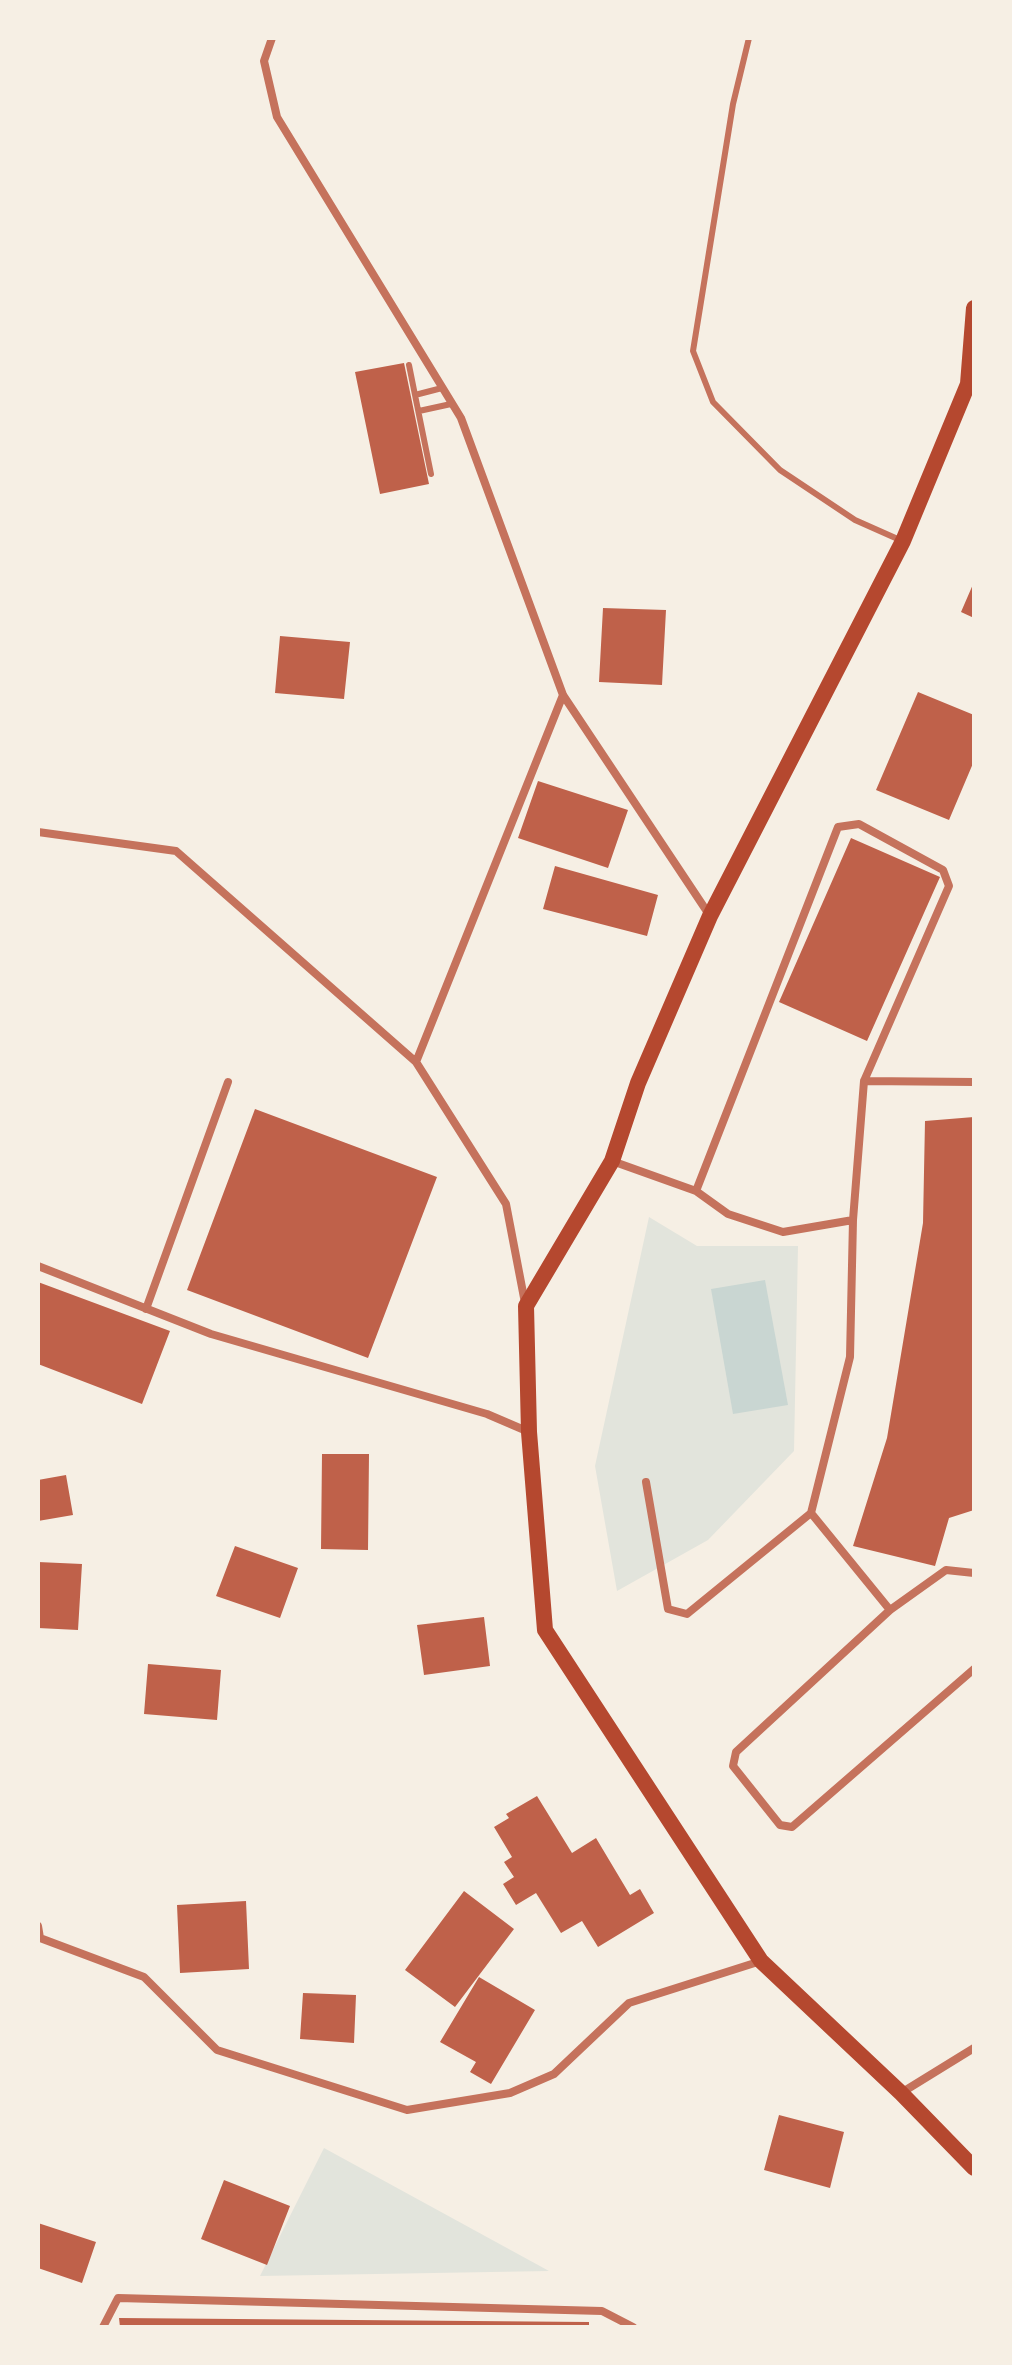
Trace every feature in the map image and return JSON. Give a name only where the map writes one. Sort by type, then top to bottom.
[{"type":"main road","points":[[974,308],[968,384],[903,541],[710,916],[638,1083],[612,1161],[526,1306],[529,1432],[545,1630],[761,1961],[901,2093],[974,2168]]},
{"type":"street","points":[[272,38],[264,61],[277,117],[461,418],[563,695],[710,916]]},
{"type":"street","points":[[416,1062],[563,695]]},
{"type":"street","points":[[646,1482],[668,1609],[687,1614],[811,1513],[850,1357],[853,1220],[864,1081],[949,886],[943,870],[859,824],[838,827],[696,1191]]},
{"type":"street","points":[[38,832],[176,851],[416,1062],[506,1204],[526,1306]]},
{"type":"street","points":[[864,1081],[974,1082]]},
{"type":"street","points":[[146,1309],[228,1082]]},
{"type":"street","points":[[612,1161],[696,1191],[728,1214],[783,1232],[853,1220]]},
{"type":"street","points":[[38,1266],[211,1334],[487,1414],[529,1432]]},
{"type":"street","points":[[811,1513],[890,1610]]},
{"type":"street","points":[[974,1573],[946,1570],[890,1610],[736,1752],[733,1766],[780,1825],[792,1827],[974,1669]]},
{"type":"street","points":[[38,1926],[39,1938],[144,1977],[217,2050],[407,2110],[510,2093],[554,2074],[629,2003],[761,1961]]},
{"type":"street","points":[[901,2093],[974,2048]]},
{"type":"street","points":[[103,2327],[118,2298],[602,2311],[633,2327]]},
{"type":"lane","points":[[749,38],[733,104],[693,351],[713,402],[780,470],[855,520],[903,541]]},
{"type":"lane","points":[[409,365],[431,474]]},
{"type":"lane","points":[[415,395],[442,388]]},
{"type":"lane","points":[[419,411],[451,404]]},
{"type":"shaded area","points":[[649,1217],[697,1246],[798,1246],[794,1451],[708,1540],[617,1591],[595,1466]]},
{"type":"shaded area","points":[[765,1280],[788,1405],[733,1414],[711,1289]]},
{"type":"shaded area","points":[[324,2148],[549,2271],[260,2276]]},
{"type":"building","points":[[404,363],[429,484],[380,494],[355,372]]},
{"type":"building","points":[[974,582],[974,618],[961,612]]},
{"type":"building","points":[[603,608],[666,610],[662,685],[599,682]]},
{"type":"building","points":[[280,636],[350,642],[344,699],[275,693]]},
{"type":"building","points":[[918,692],[974,715],[974,761],[949,820],[876,790]]},
{"type":"building","points":[[538,781],[628,810],[608,868],[518,838]]},
{"type":"building","points":[[851,838],[940,877],[867,1041],[779,1002]]},
{"type":"building","points":[[555,866],[658,895],[647,936],[543,909]]},
{"type":"building","points":[[255,1109],[437,1177],[368,1358],[187,1290]]},
{"type":"building","points":[[974,1117],[974,1510],[949,1518],[935,1566],[853,1546],[887,1438],[923,1223],[925,1121]]},
{"type":"building","points":[[38,1282],[170,1331],[142,1404],[38,1364]]},
{"type":"building","points":[[322,1454],[369,1454],[368,1550],[321,1549]]},
{"type":"building","points":[[66,1475],[73,1515],[38,1521],[38,1480]]},
{"type":"building","points":[[235,1546],[298,1568],[280,1618],[216,1596]]},
{"type":"building","points":[[38,1562],[82,1564],[78,1630],[38,1628]]},
{"type":"building","points":[[484,1617],[490,1666],[424,1675],[417,1625]]},
{"type":"building","points":[[148,1664],[221,1670],[217,1720],[144,1714]]},
{"type":"building","points":[[537,1796],[572,1853],[596,1838],[630,1895],[640,1889],[654,1913],[598,1947],[582,1921],[561,1933],[536,1893],[516,1905],[503,1884],[514,1877],[504,1862],[512,1857],[494,1827],[509,1818],[506,1814]]},
{"type":"building","points":[[464,1891],[514,1929],[455,2007],[405,1970]]},
{"type":"building","points":[[246,1901],[249,1969],[180,1973],[177,1905]]},
{"type":"building","points":[[479,1977],[535,2010],[491,2084],[470,2072],[476,2062],[440,2042]]},
{"type":"building","points":[[303,1993],[356,1995],[354,2043],[300,2039]]},
{"type":"building","points":[[779,2115],[844,2132],[830,2188],[764,2170]]},
{"type":"building","points":[[224,2180],[290,2206],[267,2265],[201,2239]]},
{"type":"building","points":[[38,2223],[96,2242],[82,2283],[38,2268]]},
{"type":"building","points":[[119,2318],[589,2322],[589,2327],[120,2327]]}]
